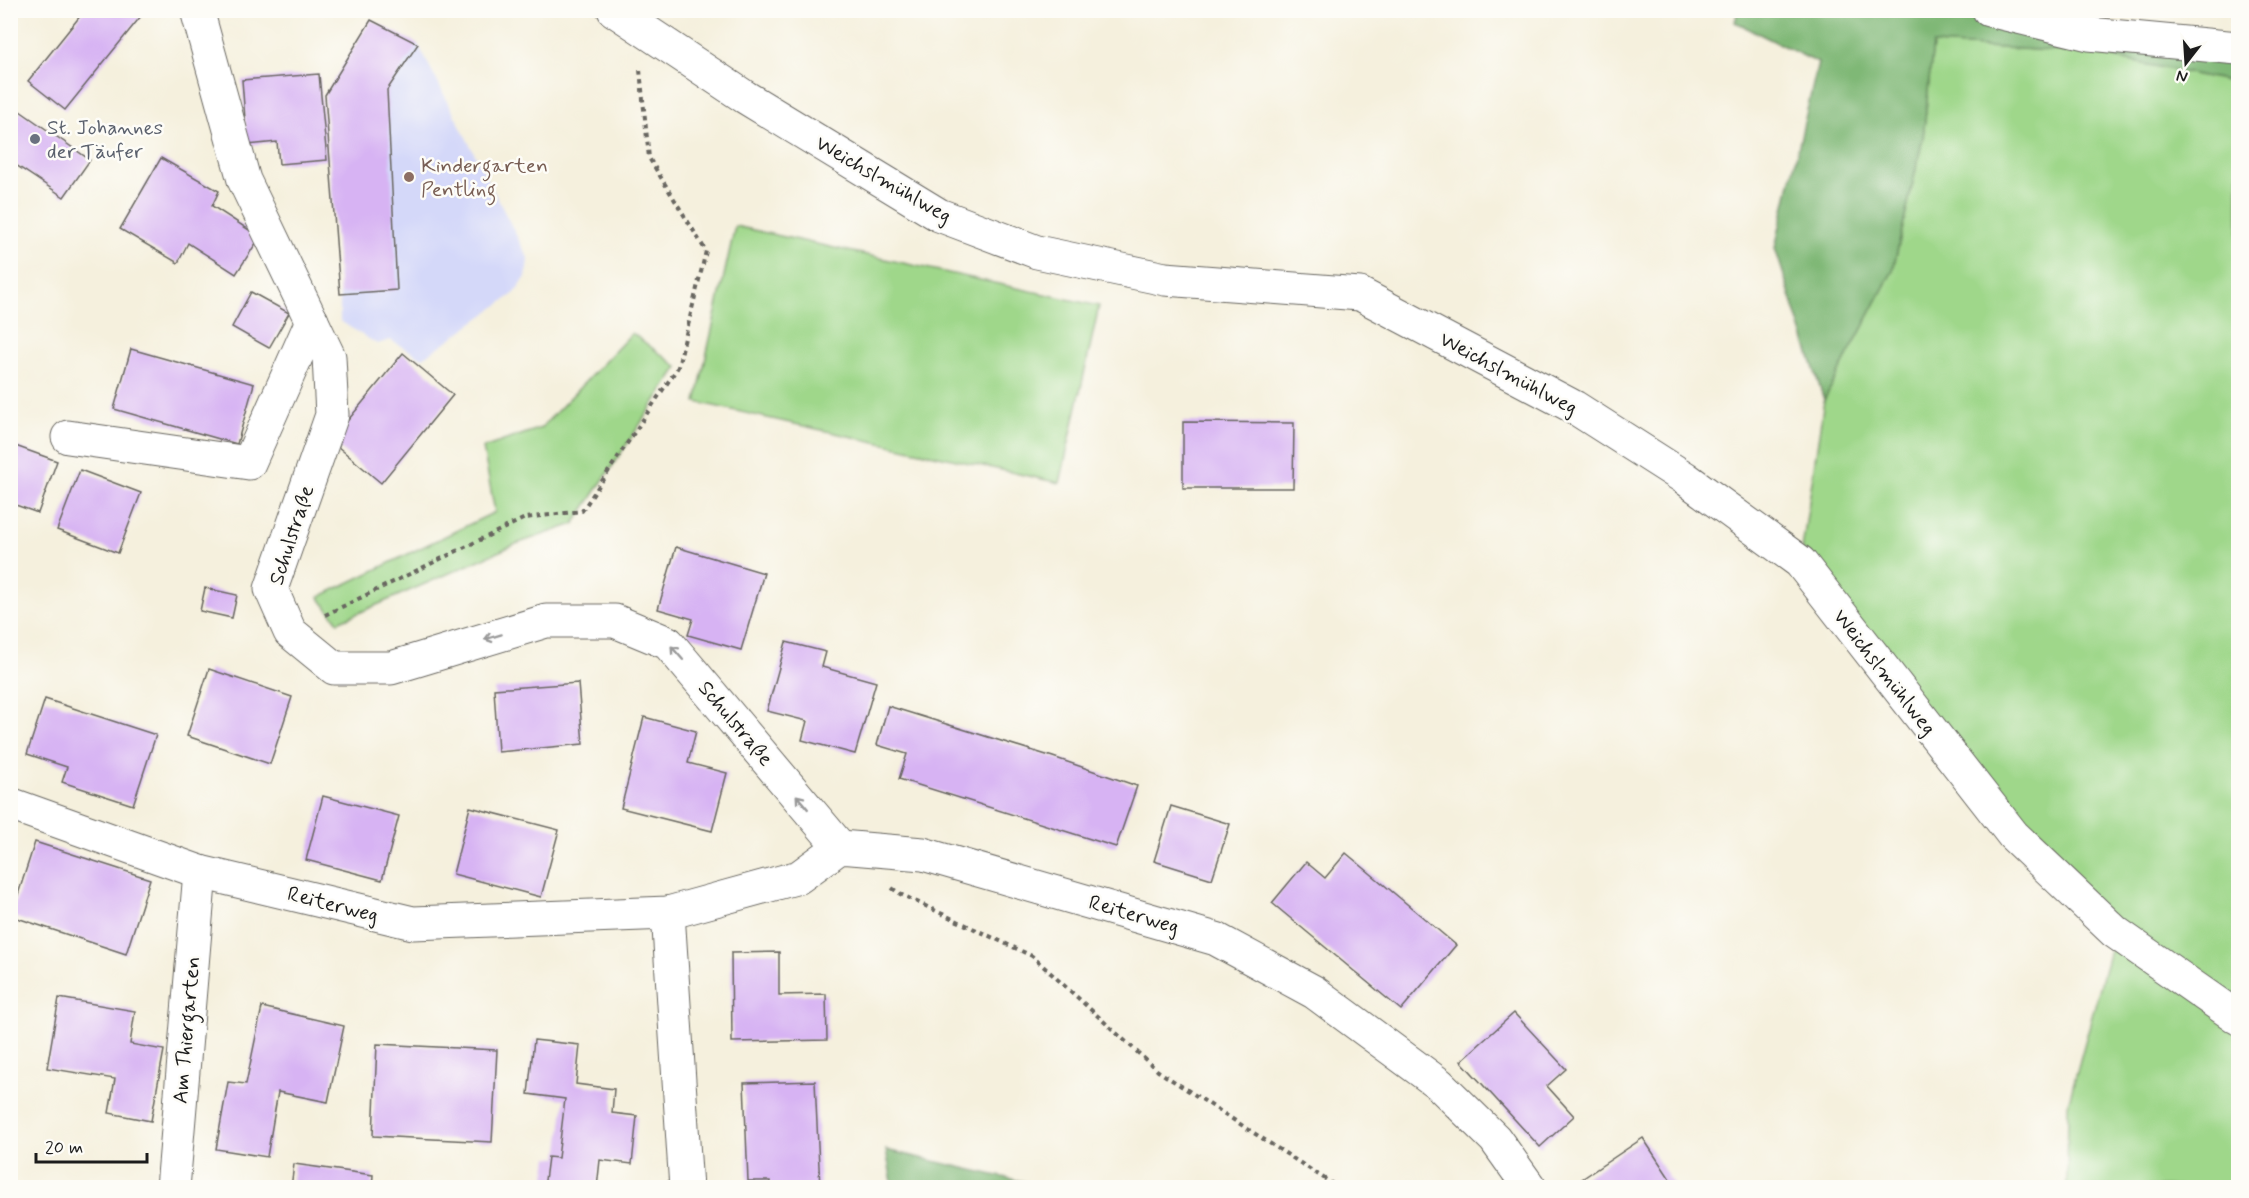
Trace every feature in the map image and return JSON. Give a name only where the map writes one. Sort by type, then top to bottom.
[{"type":"street","name":"Schulstraße","points":[[197,10],[244,180],[329,357],[332,416],[271,589],[290,632],[334,668],[391,668],[546,621],[615,621],[668,643],[840,847]]},
{"type":"street","points":[[1989,10],[2090,34],[2238,48]]},
{"type":"street","name":"Weichslmühlweg","points":[[625,18],[745,97],[939,215],[1038,252],[1165,279],[1360,294],[1574,407],[1685,478],[1800,562],[2013,835],[2115,932],[2238,1018]]},
{"type":"street","points":[[68,437],[249,462],[312,321]]},
{"type":"street","name":"Reiterweg","points":[[10,804],[200,872],[413,923],[668,913],[798,877],[840,847],[923,854],[1216,939],[1314,993],[1439,1084],[1495,1139],[1530,1188]]},
{"type":"street","name":"Am Thiergarten","points":[[173,1188],[200,872]]},
{"type":"street","points":[[668,913],[687,1188]]},
{"type":"path","points":[[290,632],[525,518],[582,511],[678,367],[706,251],[649,158],[625,18]]},
{"type":"path","points":[[891,888],[1032,957],[1158,1071],[1339,1188]]},
{"type":"shaded area","name":"Kindergarten Pentling","points":[[371,20],[418,44],[528,258],[526,277],[515,293],[423,358],[390,340],[377,344],[340,321],[325,95]]},
{"type":"green space","points":[[1738,10],[1989,11],[2238,48],[2238,83],[2090,53],[1933,44],[1923,138],[1893,270],[1824,400],[1775,248],[1818,63],[1735,22]]},
{"type":"green space","points":[[1933,44],[2090,53],[2238,83],[2238,1187],[2067,1187],[2068,1104],[2115,932],[1800,562],[1824,400],[1893,270],[1923,138]]},
{"type":"green space","points":[[735,226],[1099,306],[1060,483],[696,402]]},
{"type":"green space","points":[[632,333],[678,367],[574,524],[516,544],[338,622],[319,597],[495,512],[483,448],[541,428]]},
{"type":"green space","points":[[886,1150],[1046,1187],[893,1187]]},
{"type":"building","points":[[85,10],[146,10],[65,110],[28,81]]},
{"type":"building","points":[[371,20],[418,44],[387,90],[397,290],[340,294],[325,95]]},
{"type":"building","points":[[319,74],[327,160],[279,164],[277,142],[247,145],[242,80]]},
{"type":"building","name":"St. Johannes der Täufer","points":[[20,111],[90,160],[64,197],[10,161],[10,114],[15,117]]},
{"type":"building","points":[[161,158],[219,191],[212,206],[260,237],[236,274],[188,243],[178,263],[120,229]]},
{"type":"building","points":[[251,292],[289,313],[269,348],[232,327]]},
{"type":"building","points":[[131,349],[254,384],[237,444],[114,409]]},
{"type":"building","points":[[403,353],[453,395],[381,483],[331,441]]},
{"type":"building","points":[[1183,422],[1294,423],[1293,488],[1183,488]]},
{"type":"building","points":[[10,444],[57,461],[38,513],[10,503]]},
{"type":"building","points":[[80,470],[141,493],[118,553],[57,530]]},
{"type":"building","points":[[676,547],[764,573],[741,650],[688,635],[693,619],[658,609]]},
{"type":"building","points":[[205,588],[237,595],[232,618],[200,611]]},
{"type":"building","points":[[786,642],[826,652],[822,667],[876,682],[855,754],[802,740],[807,721],[767,711]]},
{"type":"building","points":[[209,669],[292,697],[270,764],[187,736]]},
{"type":"building","points":[[578,683],[583,744],[498,752],[494,689]]},
{"type":"building","points":[[45,699],[156,735],[133,805],[62,782],[67,767],[27,754]]},
{"type":"building","points":[[888,706],[1053,757],[1137,786],[1116,847],[899,779],[907,754],[877,745]]},
{"type":"building","points":[[644,717],[696,731],[688,763],[727,773],[712,831],[621,808]]},
{"type":"building","points":[[323,796],[399,816],[382,880],[306,860]]},
{"type":"building","points":[[1171,806],[1230,824],[1212,879],[1154,861]]},
{"type":"building","points":[[470,807],[559,830],[541,897],[453,874]]},
{"type":"building","points":[[35,842],[150,879],[126,954],[11,916]]},
{"type":"building","points":[[1346,853],[1456,945],[1401,1010],[1272,903],[1306,862],[1325,878]]},
{"type":"building","points":[[779,952],[779,995],[826,994],[827,1040],[732,1042],[731,953]]},
{"type":"building","points":[[59,998],[135,1011],[130,1044],[164,1050],[151,1121],[109,1113],[115,1079],[47,1068]]},
{"type":"building","points":[[262,1007],[344,1026],[328,1102],[278,1092],[267,1157],[216,1149],[228,1082],[246,1084]]},
{"type":"building","points":[[1514,1013],[1566,1069],[1547,1086],[1574,1116],[1540,1147],[1461,1061]]},
{"type":"building","points":[[534,1040],[580,1045],[576,1084],[614,1089],[612,1113],[637,1116],[632,1164],[600,1160],[597,1188],[544,1188],[548,1157],[558,1158],[565,1099],[528,1094]]},
{"type":"building","points":[[377,1044],[497,1050],[492,1142],[373,1136]]},
{"type":"building","points":[[815,1081],[820,1188],[770,1188],[770,1181],[748,1181],[744,1083]]},
{"type":"building","points":[[1643,1138],[1676,1188],[1574,1188],[1573,1185]]},
{"type":"building","points":[[294,1164],[373,1175],[372,1188],[291,1188]]},
{"type":"place","name":"St. Johannes der Täufer","points":[[35,139]]},
{"type":"place","name":"Kindergarten Pentling","points":[[409,177]]}]
